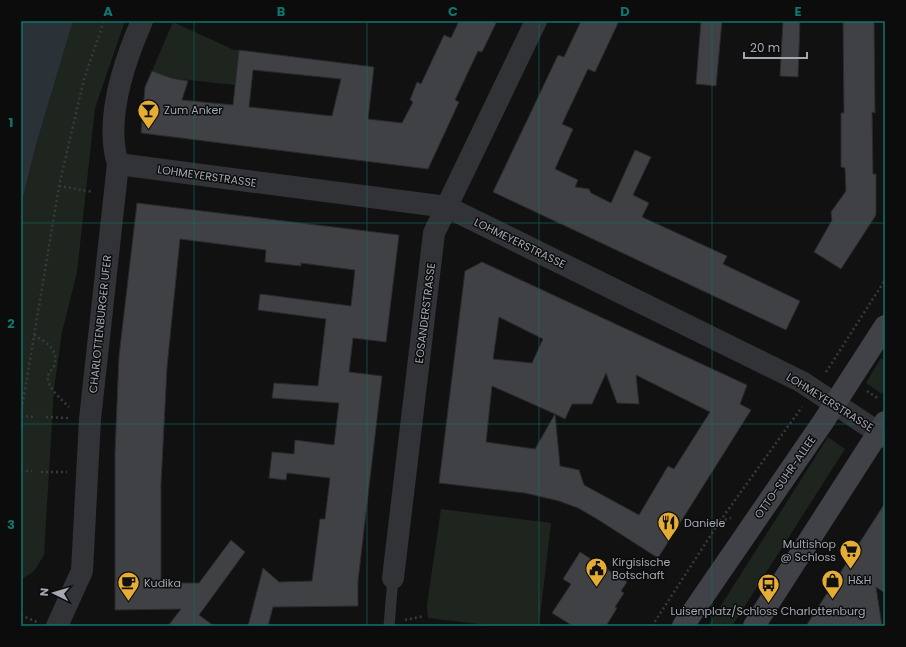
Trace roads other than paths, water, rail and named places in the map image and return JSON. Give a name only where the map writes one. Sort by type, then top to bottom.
[{"type":"main road","name":"OTTO-SUHR-ALLEE","points":[[683,626],[835,404],[885,326]]},
{"type":"main road","points":[[754,626],[883,431]]},
{"type":"street","name":"CHARLOTTENBURGER UFER","points":[[57,626],[82,570],[90,419],[118,164],[113,148],[117,101],[121,79],[130,48],[142,21]]},
{"type":"street","name":"EOSANDERSTRASSE","points":[[393,578],[434,233],[536,21]]},
{"type":"street","name":"LOHMEYERSTRASSE","points":[[118,164],[447,208],[802,382],[835,404],[883,431]]},
{"type":"lane","name":"EOSANDERSTRASSE","points":[[389,626],[393,578]]},
{"type":"place","name":"Zum Anker","points":[[148,130]]},
{"type":"place","name":"Daniele","points":[[668,542]]},
{"type":"place","name":"Multishop @ Schloss","points":[[851,570]]},
{"type":"place","name":"Kirgisische Botschaft","points":[[596,588]]},
{"type":"place","name":"H&H","points":[[832,600]]},
{"type":"place","name":"Kudika","points":[[129,602]]},
{"type":"place","name":"Luisenplatz/Schloss Charlottenburg","points":[[768,604]]}]
